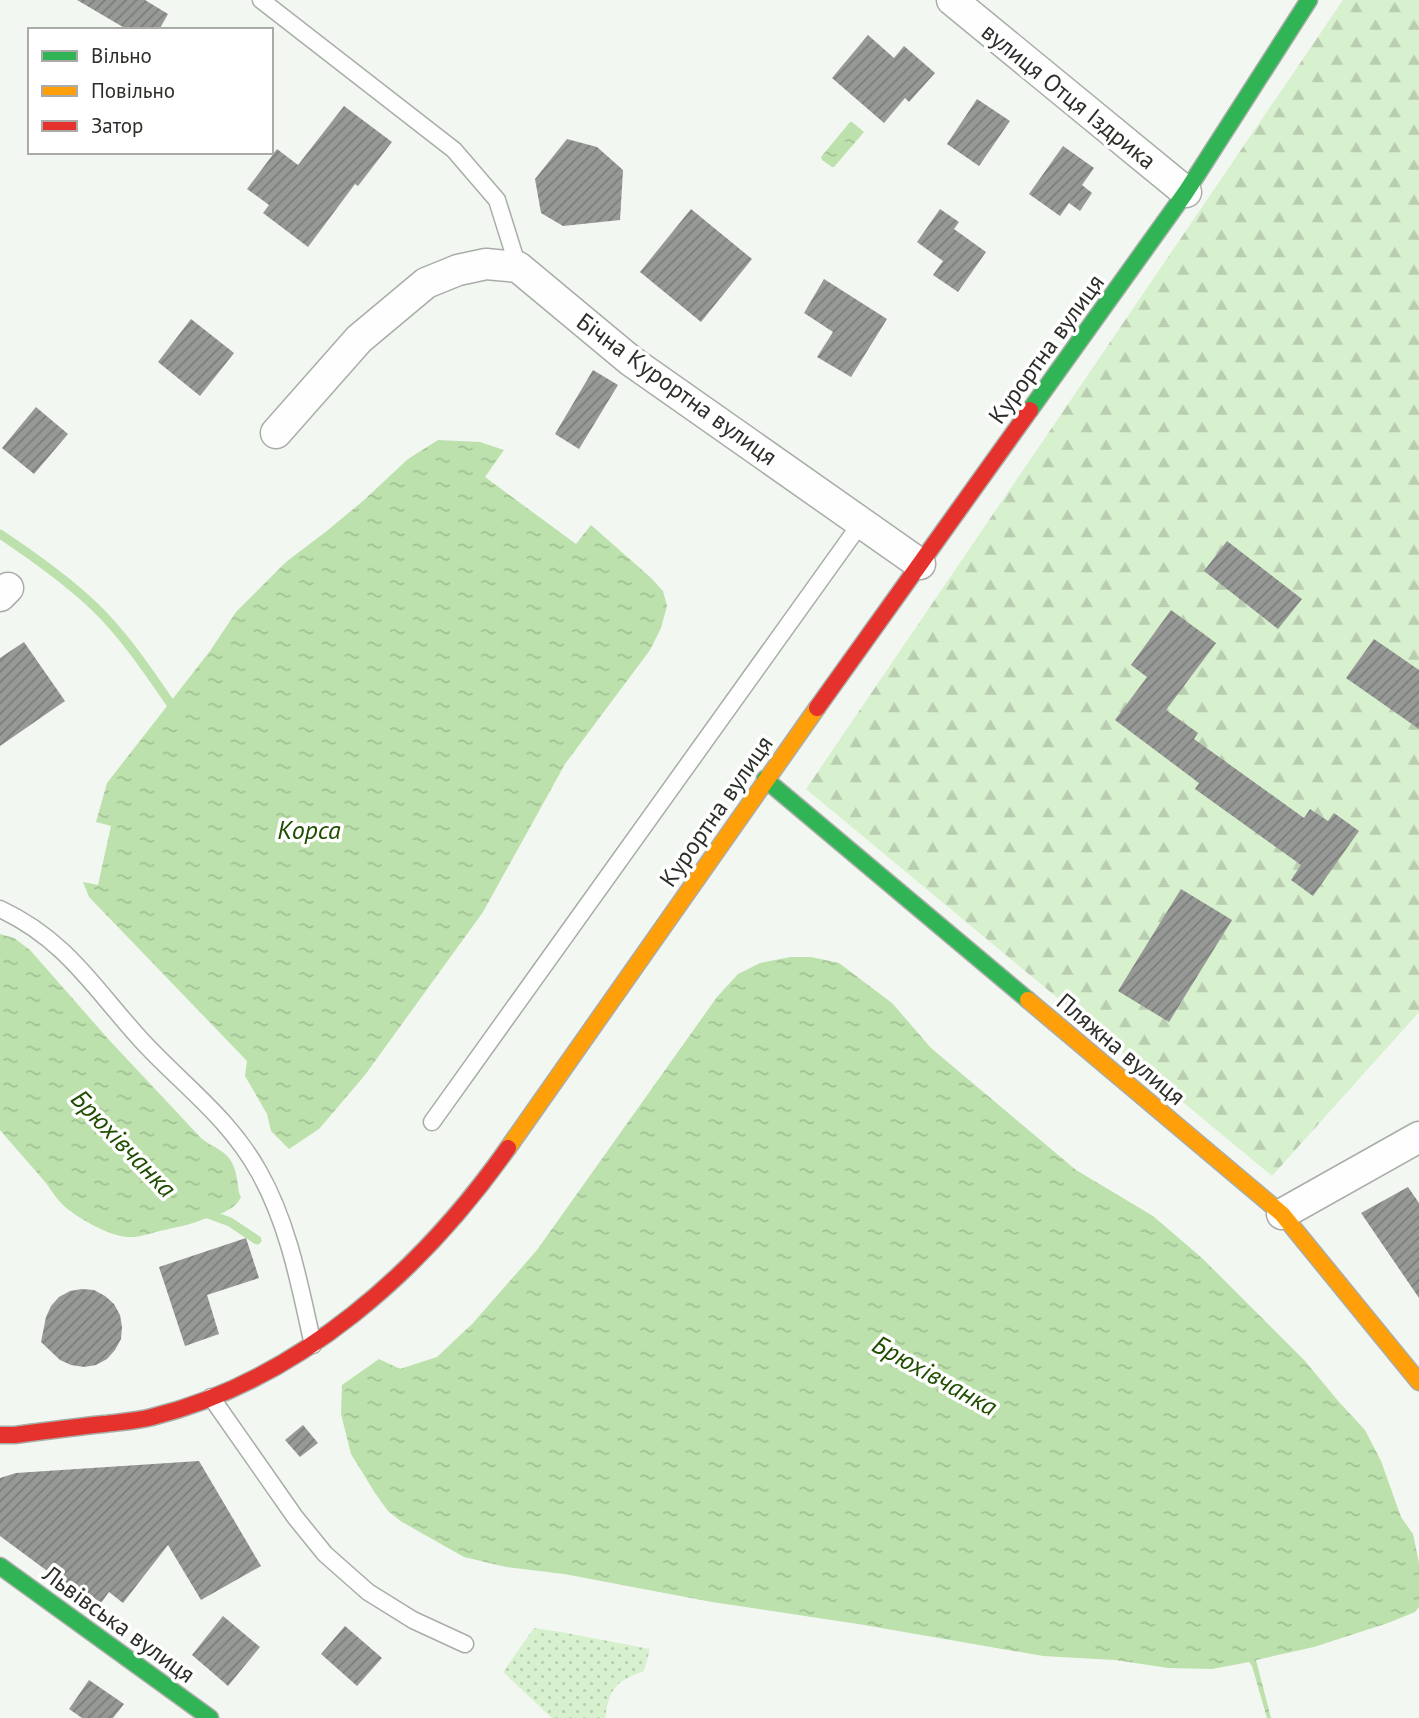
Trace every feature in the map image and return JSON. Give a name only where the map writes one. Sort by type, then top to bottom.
[{"type":"main road","name":"Курортна вулиця","points":[[0,1435],[149,1418],[194,1405],[249,1381],[313,1345],[372,1300],[452,1221],[495,1166],[765,779],[1186,192],[1309,0]]},
{"type":"main road","name":"Пляжна вулиця","points":[[765,779],[1282,1214],[1419,1382]]},
{"type":"main road","name":"Львівська вулиця","points":[[0,1566],[210,1718]]},
{"type":"street","name":"вулиця Отця Іздрика","points":[[952,0],[1186,192]]},
{"type":"street","points":[[276,433],[359,339],[426,283],[458,270],[486,264],[517,267]]},
{"type":"street","name":"Бічна Курортна вулиця","points":[[517,267],[631,361],[920,564]]},
{"type":"street","points":[[1282,1214],[1419,1137]]},
{"type":"lane","points":[[261,0],[454,150],[497,200],[517,267]]},
{"type":"lane","points":[[432,1122],[861,523]]},
{"type":"lane","points":[[0,909],[22,919],[49,938],[78,966],[143,1042],[221,1118],[241,1143],[261,1175],[279,1216],[296,1271],[313,1345]]},
{"type":"lane","points":[[211,1398],[295,1517],[325,1554],[368,1592],[413,1620],[465,1644]]},
{"type":"green space","points":[[1343,0],[1419,0],[1419,1012],[1272,1176],[806,789]]},
{"type":"green space","points":[[534,1628],[650,1649],[644,1671],[616,1687],[609,1699],[605,1718],[552,1718],[503,1672]]},
{"type":"water","points":[[850,122],[864,132],[832,167],[821,157]]},
{"type":"water","name":"Корса","points":[[438,440],[480,442],[504,450],[485,477],[576,544],[591,525],[650,577],[663,591],[667,606],[661,628],[650,650],[565,764],[483,912],[365,1075],[319,1129],[289,1149],[271,1131],[267,1114],[245,1076],[247,1061],[89,897],[83,882],[98,885],[111,826],[96,822],[107,783],[210,651],[236,612],[286,562],[364,500],[408,459]]},
{"type":"water","points":[[0,934],[14,938],[30,950],[201,1138],[230,1159],[241,1197],[233,1207],[188,1225],[128,1237],[112,1234],[94,1225],[75,1215],[60,1202],[0,1130]]},
{"type":"water","points":[[791,957],[811,957],[839,963],[892,1003],[931,1048],[1076,1170],[1153,1216],[1202,1258],[1305,1361],[1365,1430],[1381,1461],[1401,1517],[1413,1534],[1419,1563],[1419,1607],[1415,1612],[1314,1647],[1256,1660],[1271,1718],[1267,1718],[1249,1662],[1212,1669],[1168,1668],[1115,1660],[1043,1656],[712,1602],[564,1574],[506,1567],[464,1557],[402,1522],[388,1511],[351,1454],[341,1414],[342,1385],[379,1359],[400,1369],[437,1357],[473,1323],[537,1250],[717,997],[738,974],[760,963]]},
{"type":"building","points":[[77,0],[145,0],[168,14],[160,28],[125,28]]},
{"type":"building","points":[[868,35],[894,58],[904,46],[935,73],[909,102],[905,98],[884,123],[832,78]]},
{"type":"building","points":[[977,99],[1010,121],[979,166],[947,144]]},
{"type":"building","points":[[344,106],[392,142],[358,186],[355,184],[308,247],[263,213],[269,205],[247,189],[277,149],[298,165]]},
{"type":"building","points":[[567,139],[597,147],[623,170],[620,220],[563,226],[541,213],[535,179]]},
{"type":"building","points":[[1063,146],[1094,168],[1082,185],[1092,193],[1080,211],[1069,203],[1060,216],[1029,194]]},
{"type":"building","points":[[691,209],[752,259],[701,322],[640,272]]},
{"type":"building","points":[[940,209],[959,222],[954,229],[986,252],[958,292],[933,275],[943,261],[917,242]]},
{"type":"building","points":[[824,279],[887,319],[851,377],[817,357],[833,332],[804,313]]},
{"type":"building","points":[[191,319],[234,353],[200,396],[158,362]]},
{"type":"building","points":[[593,370],[618,385],[579,449],[555,434]]},
{"type":"building","points":[[36,407],[68,434],[34,474],[2,448]]},
{"type":"building","points":[[1227,541],[1302,599],[1278,629],[1204,571]]},
{"type":"building","points":[[1171,610],[1216,643],[1166,710],[1198,733],[1194,739],[1304,818],[1310,809],[1328,821],[1334,813],[1359,831],[1313,896],[1291,880],[1301,865],[1195,789],[1199,783],[1115,720],[1147,677],[1131,665]]},
{"type":"building","points":[[1374,639],[1419,670],[1419,729],[1346,678]]},
{"type":"building","points":[[24,642],[65,701],[0,746],[0,658]]},
{"type":"building","points":[[1181,889],[1232,920],[1169,1022],[1118,991]]},
{"type":"building","points":[[1408,1187],[1419,1203],[1419,1298],[1361,1213]]},
{"type":"building","points":[[246,1238],[259,1278],[207,1295],[219,1334],[185,1346],[159,1267]]},
{"type":"building","points":[[82,1289],[94,1290],[114,1304],[122,1327],[121,1339],[107,1359],[84,1367],[60,1360],[41,1342],[51,1306],[59,1297]]},
{"type":"building","points":[[303,1425],[318,1443],[300,1457],[285,1440]]},
{"type":"building","points":[[199,1461],[261,1566],[201,1600],[168,1545],[123,1603],[109,1592],[101,1603],[89,1594],[85,1599],[0,1536],[0,1478],[16,1473]]},
{"type":"building","points":[[223,1616],[260,1647],[228,1686],[192,1655]]},
{"type":"building","points":[[345,1626],[382,1658],[357,1686],[321,1654]]},
{"type":"building","points":[[89,1680],[124,1704],[113,1718],[82,1718],[69,1709]]},
{"type":"waterway","points":[[0,534],[49,568],[95,607],[127,643],[175,710]]},
{"type":"waterway","name":"Брюхівчанка","points":[[203,1212],[230,1222],[257,1240]]},
{"type":"traffic: fast","points":[[1030,410],[1186,192],[1309,0]]},
{"type":"traffic: fast","points":[[765,779],[1028,1000]]},
{"type":"traffic: fast","points":[[0,1566],[210,1718]]},
{"type":"traffic: slow","points":[[508,1148],[817,708]]},
{"type":"traffic: slow","points":[[1028,1000],[1282,1214],[1419,1382]]},
{"type":"traffic: jam","points":[[817,708],[1030,410]]},
{"type":"traffic: jam","points":[[0,1435],[146,1418],[206,1400],[258,1377],[307,1348],[397,1277],[437,1236],[508,1148]]}]
